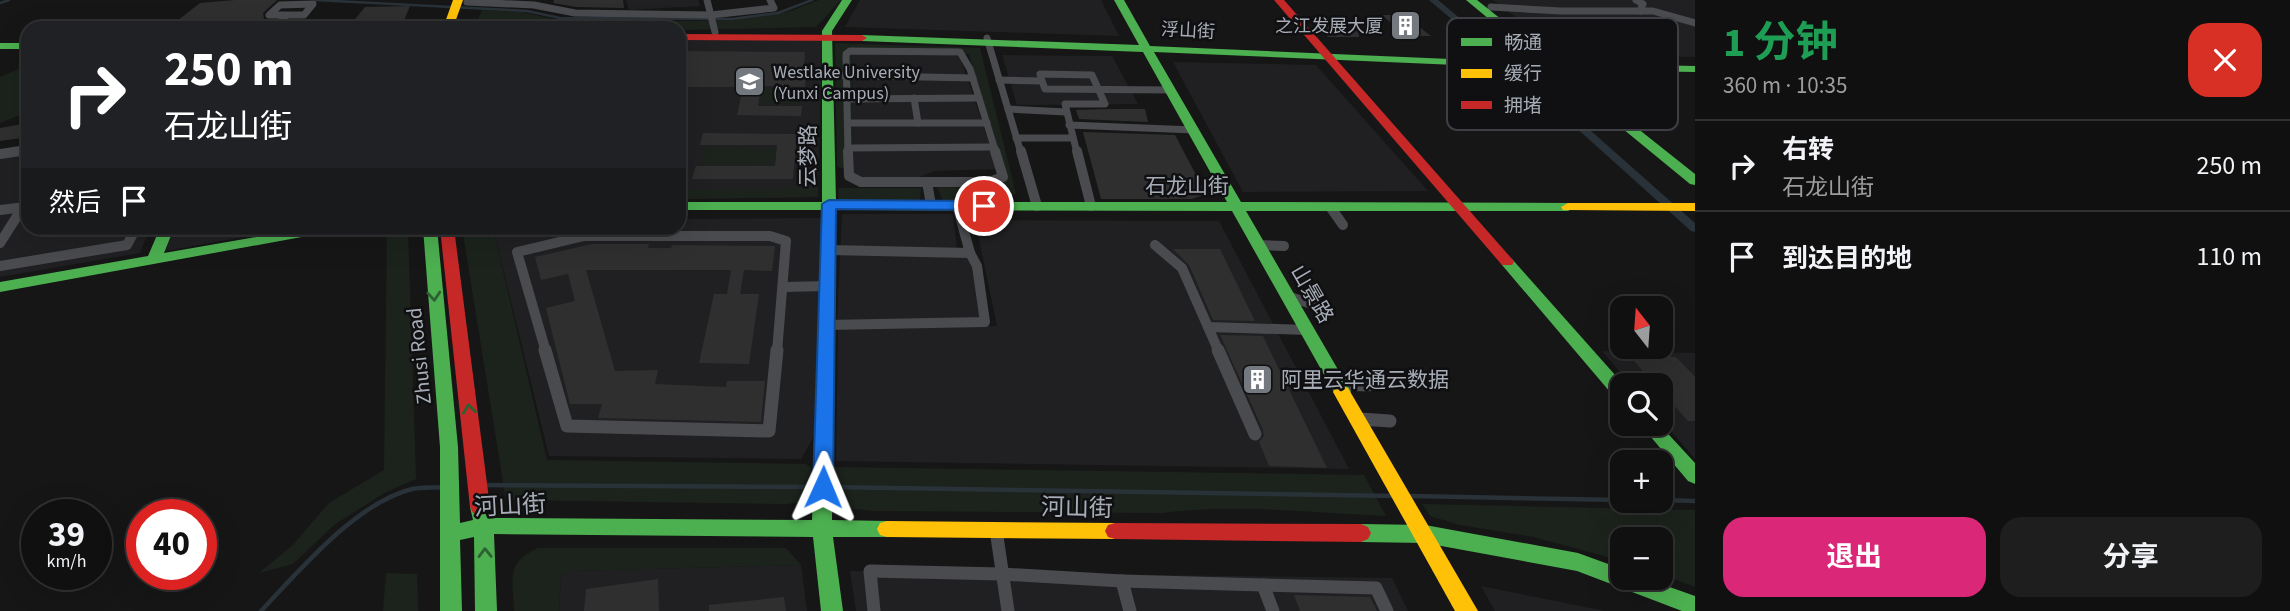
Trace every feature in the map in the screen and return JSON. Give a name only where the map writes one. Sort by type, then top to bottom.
[{"type":"main road","points":[[827,34],[848,0]]},
{"type":"main road","name":"山景路","points":[[1119,0],[1426,534],[1467,611]]},
{"type":"main road","points":[[1279,0],[1610,380]]},
{"type":"main road","points":[[1471,0],[1496,18]]},
{"type":"main road","points":[[1486,3],[1504,18]]},
{"type":"main road","points":[[452,21],[462,5]]},
{"type":"main road","name":"浮山街","points":[[686,31],[713,21],[827,34]]},
{"type":"main road","name":"浮山街","points":[[686,34],[827,34],[1447,61]]},
{"type":"main road","name":"云梦路","points":[[827,34],[829,204],[822,529],[832,611]]},
{"type":"main road","points":[[0,46],[21,46]]},
{"type":"main road","points":[[1636,130],[1695,181]]},
{"type":"main road","points":[[1645,130],[1695,168]]},
{"type":"main road","name":"石龙山街","points":[[686,206],[829,204],[1459,209],[1693,207]]},
{"type":"main road","points":[[154,259],[164,235]]},
{"type":"main road","points":[[0,287],[289,235]]},
{"type":"main road","name":"Zhusi Road","points":[[430,235],[449,447],[451,611]]},
{"type":"main road","name":"Zhusi Road","points":[[448,235],[477,477],[477,496],[484,526],[486,611]]},
{"type":"main road","points":[[1659,436],[1695,477]]},
{"type":"main road","name":"河山街","points":[[450,534],[484,526],[1426,534],[1578,562],[1695,606]]},
{"type":"street","points":[[708,0],[713,21]]},
{"type":"street","points":[[462,5],[534,5],[575,13],[713,21],[774,8],[770,0]]},
{"type":"street","points":[[1524,0],[1545,9]]},
{"type":"street","points":[[1636,0],[1643,4],[1640,11]]},
{"type":"street","points":[[1486,3],[1545,9],[1653,10],[1695,23]]},
{"type":"street","points":[[281,21],[286,16],[304,15],[313,5],[280,5],[269,15],[286,16]]},
{"type":"street","points":[[1684,19],[1695,28]]},
{"type":"street","points":[[987,41],[1037,206]]},
{"type":"street","points":[[850,51],[960,52],[973,78],[1003,177],[989,182],[861,182],[849,176],[847,77],[846,54],[850,51]]},
{"type":"street","points":[[1091,206],[1065,104],[1105,104],[1099,89],[1092,75],[1040,74],[1045,89],[1099,89],[1171,90]]},
{"type":"street","points":[[828,75],[973,78]]},
{"type":"street","points":[[999,80],[1042,81]]},
{"type":"street","points":[[847,99],[979,98]]},
{"type":"street","points":[[914,99],[918,123]]},
{"type":"street","points":[[1008,109],[1066,113]]},
{"type":"street","points":[[848,123],[987,123]]},
{"type":"street","points":[[1069,125],[1194,130]]},
{"type":"street","points":[[1016,138],[1073,138]]},
{"type":"street","points":[[848,148],[994,147]]},
{"type":"street","points":[[0,155],[21,151]]},
{"type":"street","points":[[928,182],[931,205]]},
{"type":"street","points":[[0,210],[21,205]]},
{"type":"street","points":[[826,325],[985,322],[977,266],[970,253],[957,205]]},
{"type":"street","points":[[1331,208],[1343,225]]},
{"type":"street","points":[[0,243],[21,212]]},
{"type":"street","points":[[575,235],[517,252],[567,426],[769,431],[786,241],[770,236],[686,234]]},
{"type":"street","points":[[0,266],[127,245],[132,235]]},
{"type":"street","points":[[1259,244],[1284,246]]},
{"type":"street","points":[[1155,245],[1182,268],[1255,433]]},
{"type":"street","points":[[828,250],[970,253]]},
{"type":"street","points":[[784,286],[827,286]]},
{"type":"street","points":[[1290,297],[1321,307]]},
{"type":"street","points":[[1208,327],[1308,330]]},
{"type":"street","points":[[1340,384],[1368,385]]},
{"type":"street","points":[[1360,419],[1390,421]]},
{"type":"street","points":[[996,530],[1008,611]]},
{"type":"street","points":[[874,611],[870,571],[1376,588],[1387,611]]},
{"type":"street","points":[[1122,581],[1130,611]]},
{"type":"street","points":[[1263,585],[1273,611]]},
{"type":"shaded area","points":[[626,0],[698,0],[700,6],[629,10]]},
{"type":"shaded area","points":[[819,0],[841,0],[816,27],[686,30],[686,21],[735,20],[788,12]]},
{"type":"shaded area","points":[[860,0],[1101,0],[1119,36],[845,27]]},
{"type":"shaded area","points":[[1493,0],[1695,0],[1695,57],[1678,57],[1678,18],[1517,18]]},
{"type":"shaded area","points":[[482,10],[521,12],[563,21],[477,21]]},
{"type":"shaded area","name":"Westlake University (Yunxi Campus)","points":[[686,40],[822,40],[818,197],[686,199]]},
{"type":"shaded area","points":[[835,43],[980,48],[1016,194],[1003,200],[943,201],[937,187],[996,188],[1005,175],[969,54],[852,54],[854,170],[837,167]]},
{"type":"shaded area","points":[[852,54],[947,54],[960,57],[998,169],[935,171],[917,178],[863,177],[854,173]]},
{"type":"shaded area","points":[[1002,55],[1112,56],[1138,104],[1017,105]]},
{"type":"shaded area","points":[[1173,62],[1316,65],[1428,191],[1243,192]]},
{"type":"shaded area","points":[[21,68],[21,115],[0,123],[0,77]]},
{"type":"shaded area","points":[[764,88],[805,88],[803,104],[761,103]]},
{"type":"shaded area","points":[[704,148],[776,149],[773,165],[700,164]]},
{"type":"shaded area","points":[[21,154],[21,235],[147,235],[140,253],[0,277],[0,157]]},
{"type":"shaded area","points":[[818,188],[818,197],[686,199],[686,190]]},
{"type":"shaded area","points":[[838,188],[921,188],[920,201],[839,200]]},
{"type":"shaded area","points":[[842,214],[953,214],[957,250],[977,266],[985,322],[837,321]]},
{"type":"shaded area","points":[[822,218],[814,436],[801,459],[549,456],[495,235],[686,235],[686,219]]},
{"type":"shaded area","points":[[975,220],[1219,221],[1349,469],[836,461],[838,327],[997,326]]},
{"type":"shaded area","points":[[171,235],[254,235],[165,251]]},
{"type":"shaded area","points":[[387,235],[408,235],[416,479],[384,493],[334,525],[293,564],[259,573],[293,545],[329,503],[384,470]]},
{"type":"shaded area","points":[[463,235],[495,235],[547,460],[806,464],[811,468],[812,482],[804,502],[786,504],[506,500]]},
{"type":"shaded area","points":[[1602,351],[1610,351],[1610,359],[1673,359],[1673,353],[1695,353],[1695,459],[1673,433],[1673,373],[1621,373]]},
{"type":"shaded area","points":[[834,467],[1364,475],[1386,516],[1245,509],[1162,513],[874,511],[844,508],[834,501]]},
{"type":"shaded area","points":[[1422,504],[1610,508],[1610,513],[1673,513],[1673,510],[1695,510],[1695,587],[1673,579],[1673,527],[1610,527],[1610,558],[1534,537],[1460,525],[1430,516]]},
{"type":"shaded area","points":[[538,548],[786,548],[801,565],[570,571],[561,577],[559,611],[514,611],[513,573],[520,560]]},
{"type":"shaded area","points":[[801,565],[807,611],[559,611],[561,577],[570,571]]},
{"type":"shaded area","points":[[850,571],[1392,578],[1408,611],[856,611]]},
{"type":"shaded area","points":[[386,573],[417,574],[418,611],[383,611]]},
{"type":"shaded area","points":[[1481,586],[1605,611],[1495,611]]},
{"type":"building","points":[[277,0],[263,13],[264,19],[271,21],[177,21],[200,3]]},
{"type":"building","points":[[554,0],[623,0],[624,8],[576,7],[553,3]]},
{"type":"building","points":[[410,6],[404,21],[354,21],[365,7]]},
{"type":"building","points":[[1382,15],[1404,15],[1431,36],[1406,36]]},
{"type":"building","points":[[1313,23],[1325,23],[1333,29],[1359,29],[1359,37],[1328,37]]},
{"type":"building","points":[[686,51],[805,52],[805,87],[761,86],[758,106],[802,106],[801,116],[737,115],[743,87],[686,87]]},
{"type":"building","points":[[1145,109],[1148,122],[1079,119],[1076,110]]},
{"type":"building","points":[[21,124],[21,138],[0,141],[0,128]]},
{"type":"building","points":[[1083,132],[1175,135],[1206,194],[1192,199],[1101,199]]},
{"type":"building","points":[[703,133],[797,134],[793,179],[692,179],[696,166],[775,166],[777,145],[700,145]]},
{"type":"building","points":[[592,244],[649,244],[648,248],[671,248],[672,245],[775,246],[772,271],[744,270],[740,294],[759,294],[749,364],[699,363],[714,294],[727,294],[731,270],[586,270],[615,371],[658,370],[655,384],[726,387],[727,381],[765,381],[761,422],[598,418],[602,404],[570,404],[546,308],[575,301],[568,274],[541,280],[535,257]]},
{"type":"building","points":[[1173,249],[1220,249],[1255,321],[1213,320],[1189,265]]},
{"type":"building","points":[[1220,335],[1263,336],[1327,468],[1269,466],[1259,442],[1264,436],[1263,430]]},
{"type":"building","points":[[1676,357],[1695,377],[1695,421],[1688,421],[1673,404],[1673,373],[1645,373],[1632,359]]},
{"type":"building","points":[[658,579],[659,611],[584,611],[586,589]]},
{"type":"building","points":[[1294,595],[1370,597],[1377,611],[1300,611]]},
{"type":"building","points":[[784,597],[786,611],[709,611],[709,605]]},
{"type":"waterway","points":[[0,3],[9,0]]},
{"type":"waterway","points":[[315,0],[527,11],[560,18],[732,19],[778,13],[812,0]]},
{"type":"waterway","points":[[1433,0],[1454,18]]},
{"type":"waterway","points":[[1584,130],[1695,229]]},
{"type":"waterway","points":[[484,485],[815,487]]},
{"type":"waterway","points":[[261,611],[330,540],[370,508],[412,489],[444,487]]},
{"type":"waterway","points":[[830,487],[1396,496]]},
{"type":"waterway","points":[[1411,496],[1610,500]]},
{"type":"waterway","points":[[1673,500],[1695,501]]},
{"type":"traffic: fast","points":[[832,611],[822,529],[829,204],[827,31],[847,0]]},
{"type":"traffic: fast","points":[[1119,0],[1342,392]]},
{"type":"traffic: fast","points":[[1471,0],[1493,18]]},
{"type":"traffic: fast","points":[[862,38],[1447,62]]},
{"type":"traffic: fast","points":[[0,46],[21,46]]},
{"type":"traffic: fast","points":[[1678,69],[1695,69]]},
{"type":"traffic: fast","points":[[1632,130],[1695,181]]},
{"type":"traffic: fast","points":[[686,206],[1568,207]]},
{"type":"traffic: fast","points":[[154,259],[164,235]]},
{"type":"traffic: fast","points":[[0,287],[290,235]]},
{"type":"traffic: fast","points":[[431,235],[449,447],[451,611]]},
{"type":"traffic: fast","points":[[1507,262],[1610,380]]},
{"type":"traffic: fast","points":[[1660,436],[1695,476]]},
{"type":"traffic: fast","points":[[480,507],[484,526],[486,611]]},
{"type":"traffic: fast","points":[[450,534],[484,526],[887,529]]},
{"type":"traffic: fast","points":[[1361,533],[1425,534],[1578,562],[1695,606]]},
{"type":"traffic: slow","points":[[450,21],[458,0]]},
{"type":"traffic: slow","points":[[1568,207],[1695,207]]},
{"type":"traffic: slow","points":[[1342,392],[1467,611]]},
{"type":"traffic: slow","points":[[887,529],[1115,531]]},
{"type":"traffic: jam","points":[[1279,0],[1507,262]]},
{"type":"traffic: jam","points":[[686,37],[862,38]]},
{"type":"traffic: jam","points":[[448,235],[480,507]]},
{"type":"traffic: jam","points":[[1115,531],[1361,533]]},
{"type":"place","name":"之江发展大厦","points":[[1406,26]]},
{"type":"place","name":"Westlake University (Yunxi Campus)","points":[[750,82]]},
{"type":"place","name":"阿里云华通云数据","points":[[1258,380]]},
{"type":"route","points":[[823,487],[829,204],[984,206]]}]
